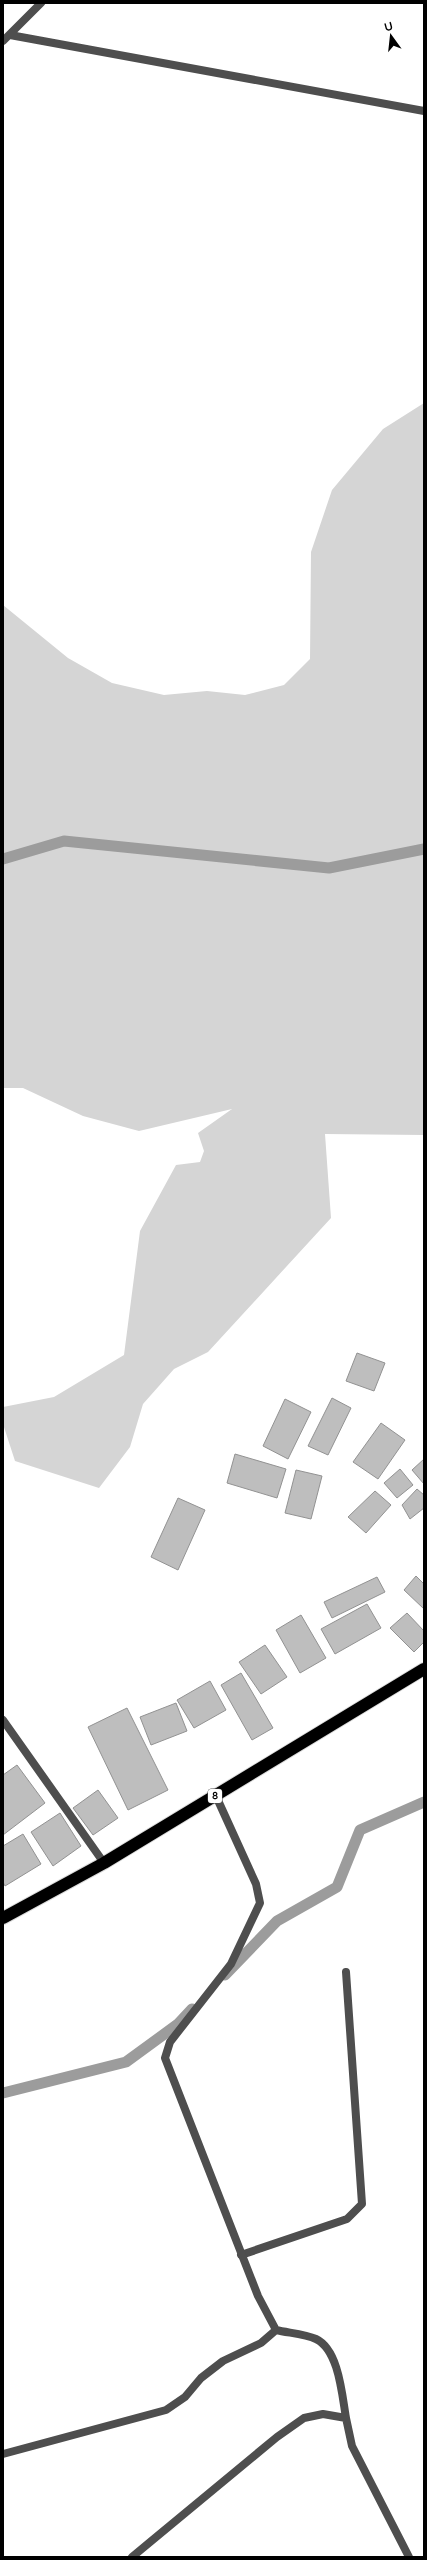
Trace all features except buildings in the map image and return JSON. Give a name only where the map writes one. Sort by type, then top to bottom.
[{"type":"highway","name":"8","points":[[3,1918],[104,1863],[424,1670]]},
{"type":"street","points":[[3,41],[41,3]]},
{"type":"street","points":[[10,35],[424,111]]},
{"type":"street","points":[[3,1720],[104,1863]]},
{"type":"street","points":[[216,1796],[256,1884],[260,1903],[230,1964],[170,2042],[165,2058],[241,2255],[258,2296],[276,2330]]},
{"type":"street","points":[[241,2255],[347,2219],[362,2204],[346,1972]]},
{"type":"street","points":[[276,2330],[314,2338],[327,2345],[338,2375],[352,2446],[409,2557]]},
{"type":"street","points":[[3,2454],[166,2410],[185,2397],[201,2378],[224,2361],[261,2344],[276,2330]]},
{"type":"street","points":[[132,2557],[277,2437],[299,2422],[322,2414],[346,2418]]},
{"type":"shaded area","points":[[424,403],[424,1135],[325,1134],[331,1218],[208,1352],[174,1369],[143,1404],[130,1447],[99,1488],[15,1461],[3,1424],[3,1407],[54,1397],[124,1355],[140,1231],[176,1165],[200,1162],[204,1151],[198,1133],[232,1109],[139,1131],[83,1116],[23,1088],[3,1088],[3,605],[68,658],[112,683],[164,695],[207,691],[245,695],[284,685],[310,659],[311,552],[332,490],[383,429]]},
{"type":"waterway","points":[[3,859],[64,841],[329,868],[424,849]]},
{"type":"waterway","points":[[225,1975],[277,1921],[337,1887],[360,1830],[424,1802]]},
{"type":"waterway","points":[[3,2093],[126,2062],[178,2024],[192,2009]]}]
